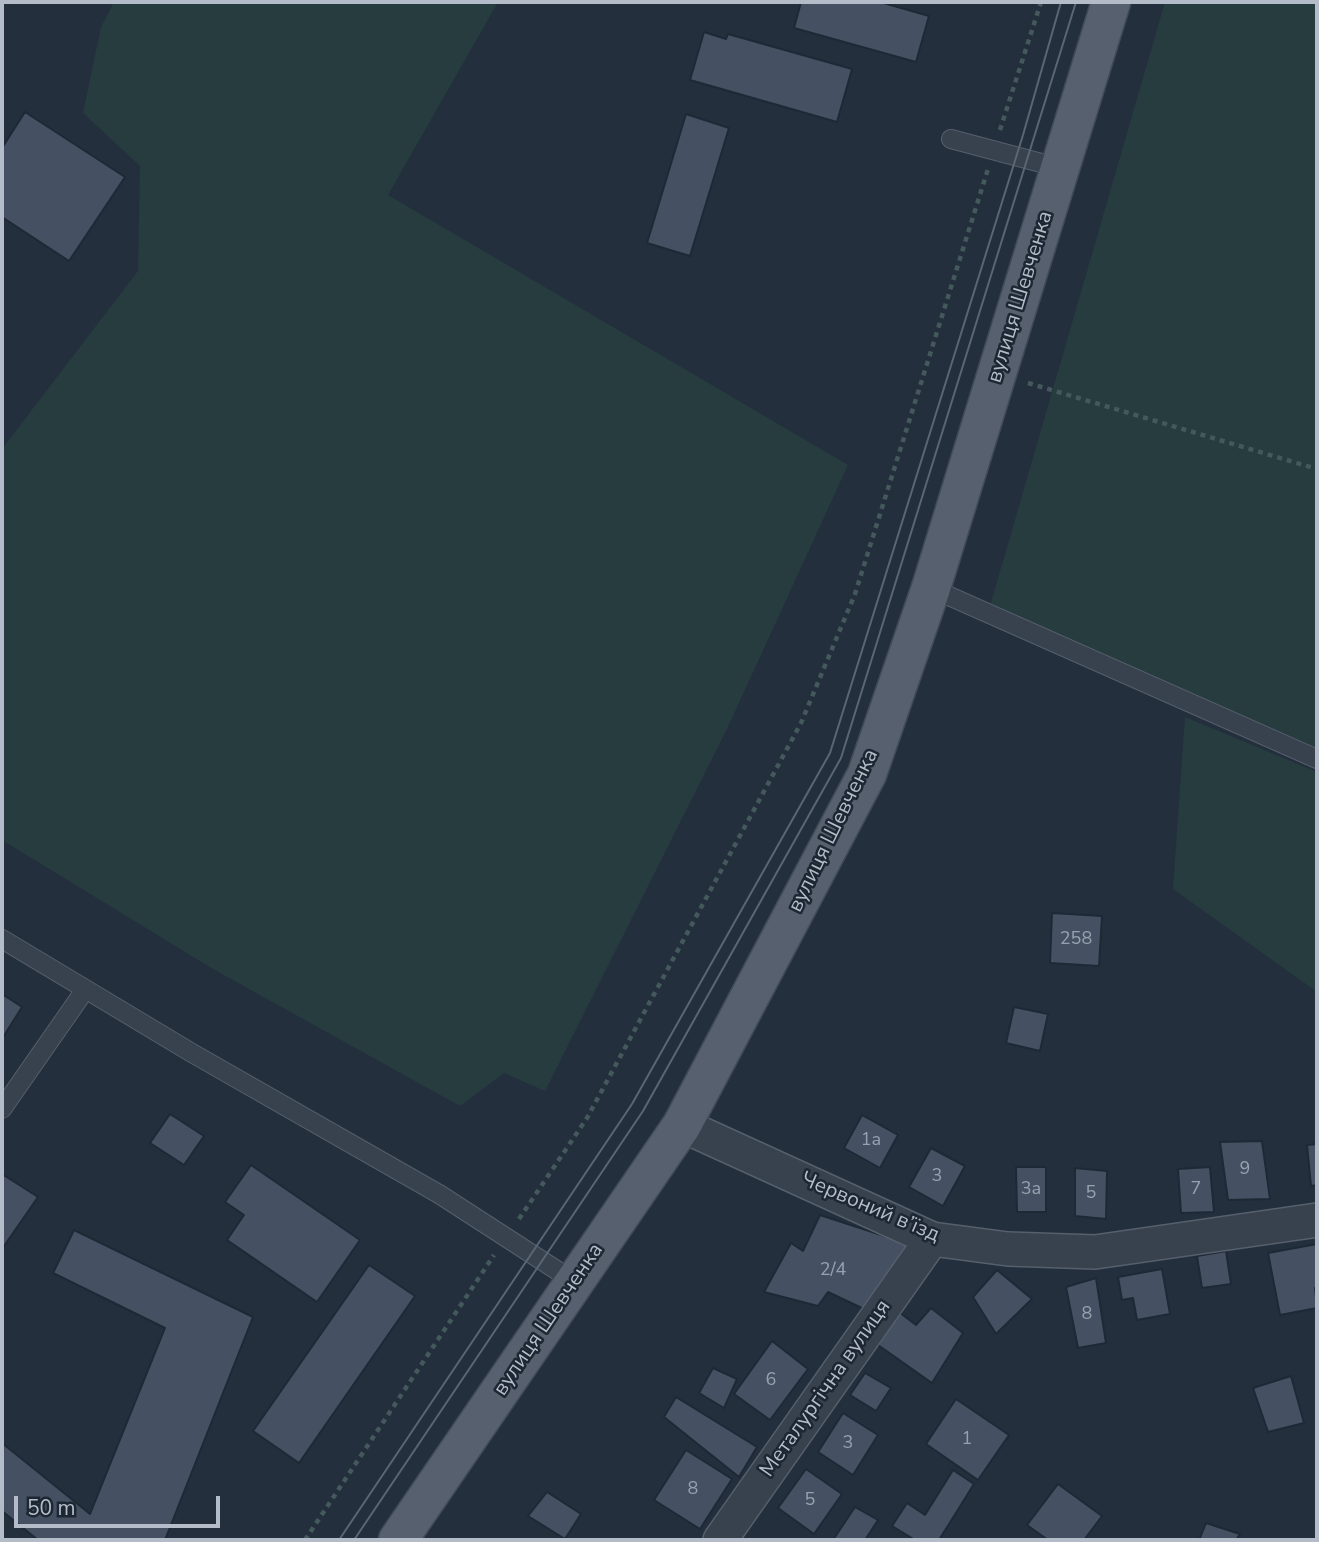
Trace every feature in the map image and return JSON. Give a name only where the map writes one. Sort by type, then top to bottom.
[{"type":"main road","name":"вулиця Шевченка","points":[[398,1540],[682,1125],[867,774],[931,588],[1111,2]]},
{"type":"street","name":"Червоний в’їзд","points":[[682,1125],[932,1239],[1009,1249],[1095,1252],[1317,1220]]},
{"type":"street","name":"Металургічна вулиця","points":[[720,1540],[932,1239]]},
{"type":"lane","points":[[951,139],[1060,168]]},
{"type":"lane","points":[[931,588],[1317,759]]},
{"type":"lane","points":[[2,939],[85,990],[439,1194],[575,1283]]},
{"type":"lane","points":[[2,1110],[85,990]]},
{"type":"path","points":[[305,1540],[587,1118],[801,723],[855,594],[957,267]]},
{"type":"path","points":[[998,374],[1317,469]]},
{"type":"green space","points":[[114,2],[498,2],[388,195],[848,465],[727,729],[545,1091],[504,1073],[460,1106],[213,969],[2,840],[2,449],[138,271],[140,166],[83,113],[101,27]]},
{"type":"green space","points":[[1165,2],[1317,2],[1317,759],[988,613]]},
{"type":"green space","points":[[1185,717],[1317,772],[1317,992],[1173,889]]},
{"type":"building","points":[[801,2],[880,2],[929,16],[916,62],[794,28]]},
{"type":"building","points":[[704,32],[726,39],[728,34],[852,69],[837,122],[690,80]]},
{"type":"building","points":[[25,112],[125,177],[69,261],[2,217],[2,148]]},
{"type":"building","points":[[686,114],[729,128],[690,256],[647,243]]},
{"type":"building","points":[[1052,913],[1102,916],[1099,966],[1050,963]]},
{"type":"building","points":[[2,994],[22,1007],[2,1039]]},
{"type":"building","points":[[1014,1007],[1048,1014],[1040,1051],[1006,1043]]},
{"type":"building","points":[[170,1114],[204,1136],[184,1165],[150,1143]]},
{"type":"building","points":[[862,1115],[898,1135],[880,1168],[844,1148]]},
{"type":"building","points":[[1262,1141],[1270,1199],[1228,1200],[1220,1142]]},
{"type":"building","points":[[1317,1144],[1317,1185],[1311,1186],[1307,1145]]},
{"type":"building","points":[[931,1148],[965,1166],[943,1206],[909,1187]]},
{"type":"building","points":[[251,1165],[360,1240],[317,1302],[227,1240],[244,1215],[225,1202]]},
{"type":"building","points":[[1016,1167],[1046,1167],[1046,1212],[1017,1212]]},
{"type":"building","points":[[1210,1167],[1214,1212],[1181,1213],[1178,1169]]},
{"type":"building","points":[[1075,1168],[1107,1171],[1106,1219],[1075,1216]]},
{"type":"building","points":[[2,1174],[38,1197],[2,1249]]},
{"type":"building","points":[[820,1215],[909,1244],[866,1310],[828,1292],[818,1306],[764,1292],[791,1243],[803,1251]]},
{"type":"building","points":[[74,1230],[253,1317],[165,1540],[38,1540],[2,1511],[2,1443],[90,1514],[165,1328],[53,1273]]},
{"type":"building","points":[[1317,1244],[1317,1308],[1280,1315],[1268,1253]]},
{"type":"building","points":[[1226,1251],[1231,1284],[1202,1288],[1197,1256]]},
{"type":"building","points":[[369,1265],[415,1296],[299,1463],[253,1431]]},
{"type":"building","points":[[1162,1269],[1170,1314],[1137,1320],[1133,1298],[1122,1300],[1118,1277]]},
{"type":"building","points":[[997,1270],[1032,1299],[996,1334],[973,1297]]},
{"type":"building","points":[[1096,1278],[1106,1343],[1078,1348],[1066,1287]]},
{"type":"building","points":[[931,1308],[963,1333],[932,1383],[878,1345],[899,1312],[916,1325]]},
{"type":"building","points":[[772,1341],[808,1369],[770,1420],[734,1394]]},
{"type":"building","points":[[713,1368],[737,1379],[724,1408],[699,1393]]},
{"type":"building","points":[[865,1373],[891,1388],[876,1411],[850,1395]]},
{"type":"building","points":[[1291,1376],[1304,1423],[1268,1432],[1253,1388]]},
{"type":"building","points":[[676,1397],[757,1447],[739,1477],[664,1417]]},
{"type":"building","points":[[956,1399],[1009,1435],[978,1480],[926,1444]]},
{"type":"building","points":[[843,1413],[878,1435],[853,1475],[818,1452]]},
{"type":"building","points":[[686,1450],[732,1479],[700,1529],[654,1500]]},
{"type":"building","points":[[806,1469],[842,1494],[814,1534],[778,1508]]},
{"type":"building","points":[[953,1470],[974,1484],[939,1540],[915,1540],[892,1526],[907,1503],[925,1515]]},
{"type":"building","points":[[1058,1484],[1102,1516],[1084,1540],[1048,1540],[1027,1525]]},
{"type":"building","points":[[547,1492],[581,1514],[565,1539],[528,1516]]},
{"type":"building","points":[[855,1507],[878,1520],[865,1540],[833,1540]]},
{"type":"building","points":[[1206,1523],[1240,1534],[1236,1540],[1199,1540]]},
{"type":"tram line","points":[[339,1540],[632,1104],[830,753],[1023,135],[1061,2]]},
{"type":"tram line","points":[[354,1540],[643,1111],[841,758],[1076,2]]}]
